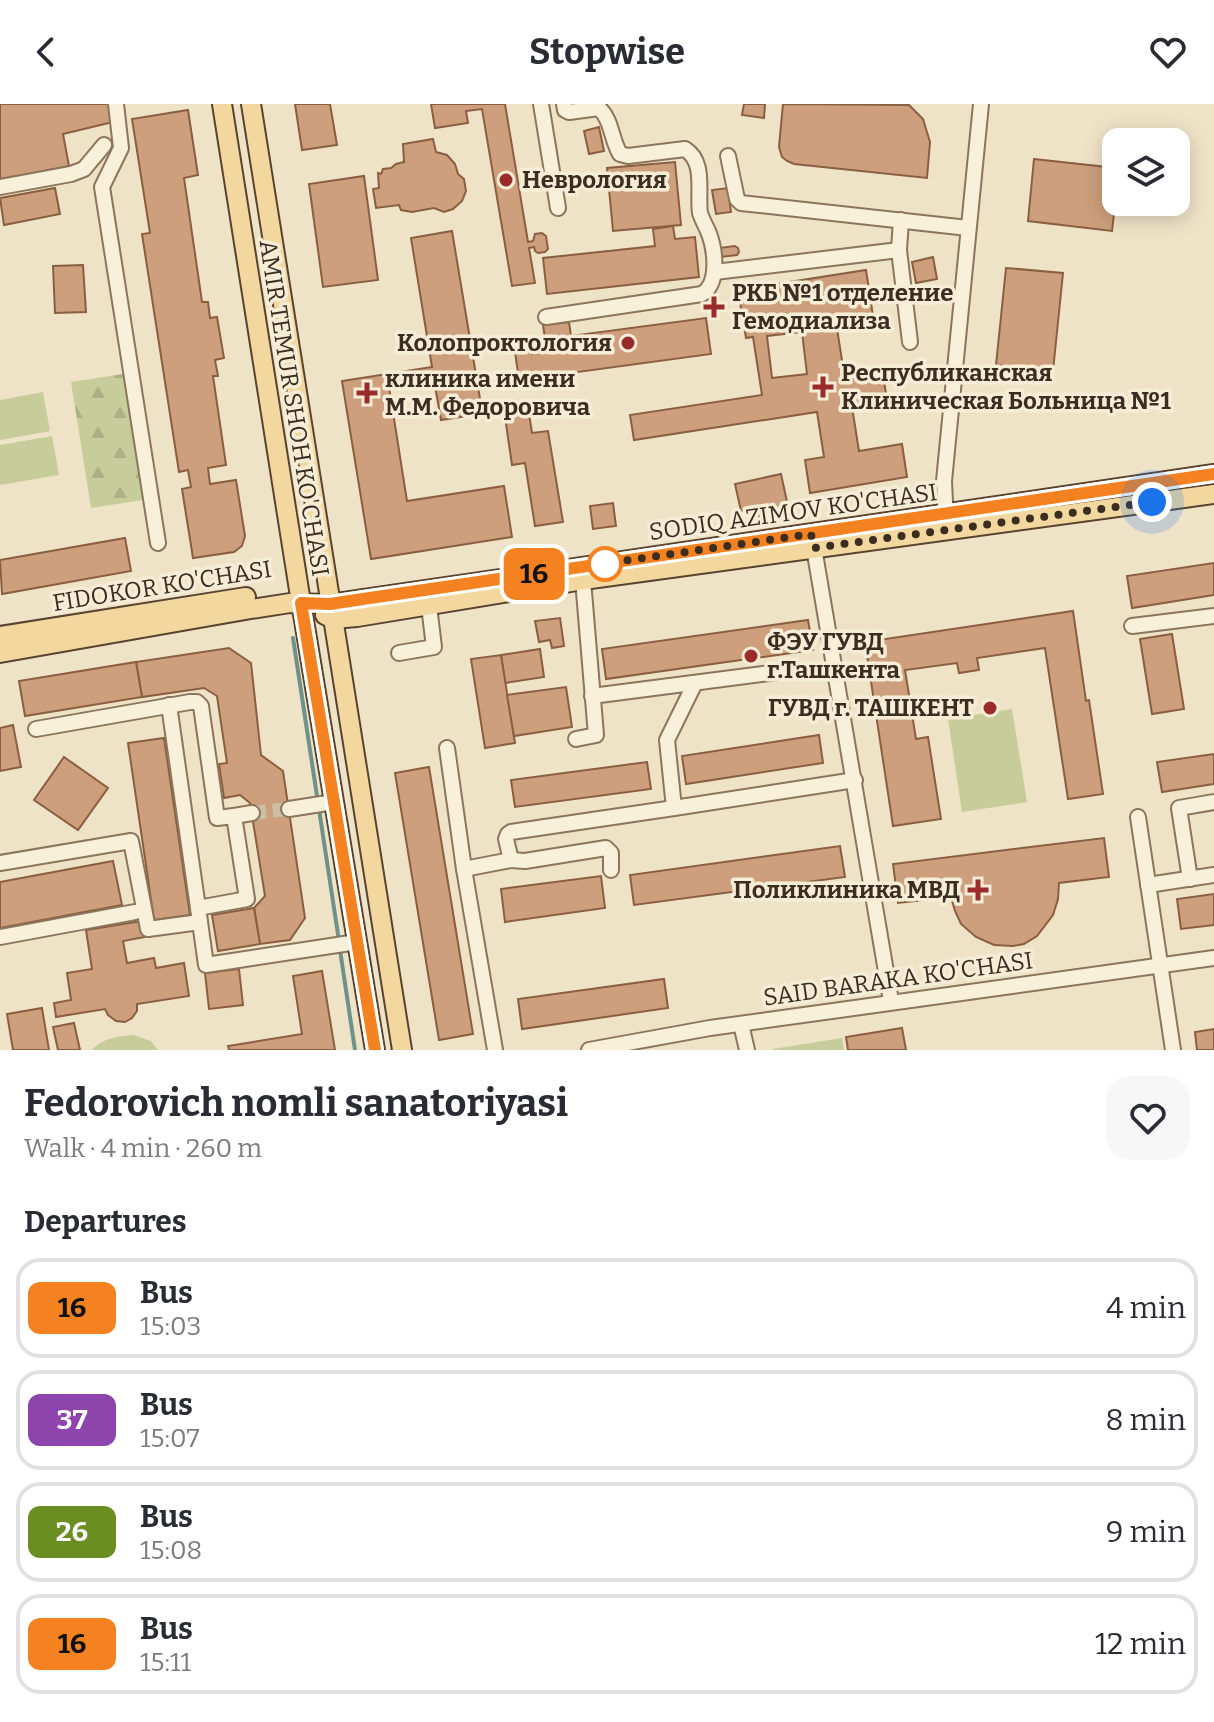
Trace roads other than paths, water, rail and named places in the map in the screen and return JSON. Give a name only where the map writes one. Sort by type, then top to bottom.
[{"type":"main road","name":"AMIR TEMUR SHOH KO'CHASI","points":[[222,104],[300,597],[323,804],[345,944],[375,1050]]},
{"type":"main road","name":"AMIR TEMUR SHOH KO'CHASI","points":[[251,104],[402,1050]]},
{"type":"main road","name":"SODIQ AZIMOV KO'CHASI","points":[[332,612],[946,522],[1214,474]]},
{"type":"main road","name":"SODIQ AZIMOV KO'CHASI","points":[[946,522],[1214,494]]},
{"type":"main road","name":"SODIQ AZIMOV KO'CHASI","points":[[332,612],[429,606],[812,541]]},
{"type":"main road","name":"FIDOKOR KO'CHASI","points":[[0,636],[300,597],[332,612]]},
{"type":"main road","name":"FIDOKOR KO'CHASI","points":[[0,653],[290,603],[300,597]]},
{"type":"street","points":[[116,104],[121,148],[102,187],[158,543]]},
{"type":"street","points":[[541,104],[558,208]]},
{"type":"street","points":[[546,317],[702,294],[709,290],[715,272],[709,234],[701,215],[698,165],[693,154],[685,149],[628,156],[620,154],[607,118],[599,108],[569,112],[564,104]]},
{"type":"street","points":[[946,522],[944,481],[981,104]]},
{"type":"street","points":[[0,187],[84,169],[104,145]]},
{"type":"street","points":[[728,156],[737,199],[741,203],[968,228]]},
{"type":"street","points":[[901,220],[899,250],[910,342]]},
{"type":"street","points":[[715,272],[899,250]]},
{"type":"street","points":[[812,541],[891,1001]]},
{"type":"street","points":[[576,739],[596,735],[583,580]]},
{"type":"street","points":[[399,653],[434,647],[429,606]]},
{"type":"street","points":[[1132,626],[1214,616]]},
{"type":"street","points":[[592,696],[785,671]]},
{"type":"street","points":[[674,808],[667,740],[695,683]]},
{"type":"street","points":[[36,729],[197,702],[201,706],[217,818],[252,813]]},
{"type":"street","points":[[169,705],[206,965],[345,944]]},
{"type":"street","points":[[447,748],[495,1050]]},
{"type":"street","points":[[511,860],[506,839],[511,832],[855,780]]},
{"type":"street","points":[[1190,879],[1179,808],[1214,802]]},
{"type":"street","points":[[289,809],[323,804]]},
{"type":"street","points":[[0,863],[131,841],[148,929],[247,899],[234,816]]},
{"type":"street","points":[[1138,817],[1173,1050]]},
{"type":"street","points":[[464,869],[606,848],[611,853],[611,870]]},
{"type":"street","points":[[1148,885],[1214,875]]},
{"type":"street","points":[[0,937],[135,912]]},
{"type":"street","name":"SAID BARAKA KO'CHASI","points":[[589,1050],[891,1001],[1214,958]]},
{"type":"street","points":[[741,1024],[747,1050]]},
{"type":"waterway","points":[[293,638],[339,941]]},
{"type":"waterway","points":[[340,950],[355,1050]]},
{"type":"tunnel","points":[[252,813],[289,809]]},
{"type":"place","name":"Неврология","points":[[506,180]]},
{"type":"place","name":"РКБ №1 отделение Гемодиализа","points":[[714,307]]},
{"type":"place","name":"Колопроктология","points":[[628,343]]},
{"type":"place","name":"Республиканская Клиническая Больница №1","points":[[823,387]]},
{"type":"place","name":"клиника имени М.М. Федоровича","points":[[367,393]]},
{"type":"place","name":"ФЭУ ГУВД г.Ташкента","points":[[751,656]]},
{"type":"place","name":"ГУВД г. ТАШКЕНТ","points":[[990,708]]},
{"type":"place","name":"Поликлиника МВД","points":[[978,890]]}]
